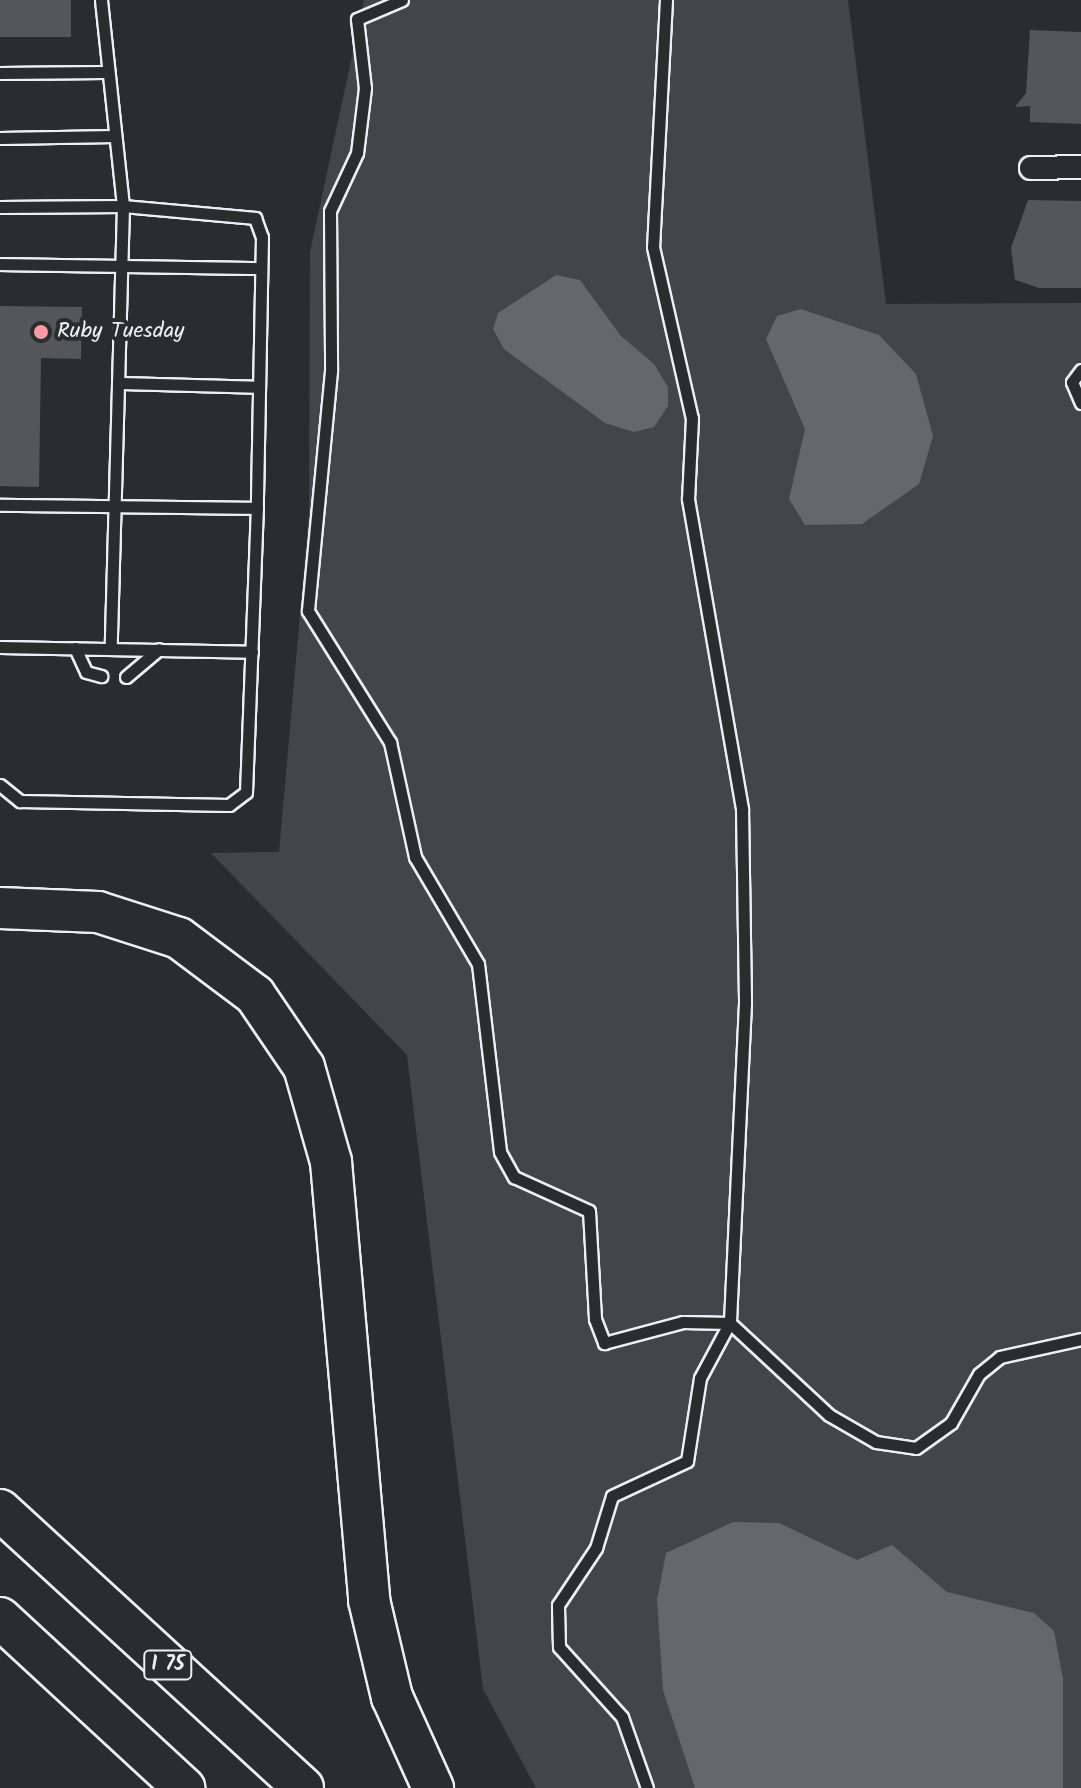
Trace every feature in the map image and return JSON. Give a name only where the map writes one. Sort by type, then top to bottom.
[{"type":"highway","points":[[0,908],[98,912],[179,938],[255,995],[304,1067],[331,1162],[369,1600],[392,1697],[433,1788]]},
{"type":"highway","name":"I 75","points":[[0,1510],[303,1788]]},
{"type":"highway","points":[[0,1618],[184,1788]]},
{"type":"street","points":[[1031,168],[1081,167]]},
{"type":"lane","points":[[101,0],[104,72],[123,206],[111,648]]},
{"type":"lane","points":[[402,0],[357,19],[362,120],[357,153],[330,211],[331,371],[308,611],[390,742],[415,857],[478,964],[500,1152],[514,1177],[589,1211],[595,1319],[604,1343],[683,1322],[730,1323],[829,1415],[876,1442],[916,1448],[951,1423],[979,1374],[1000,1357],[1081,1339]]},
{"type":"lane","points":[[666,0],[653,247],[692,418],[688,499],[742,809],[745,1003],[730,1323]]},
{"type":"lane","points":[[0,73],[104,72]]},
{"type":"lane","points":[[0,138],[115,136]]},
{"type":"lane","points":[[0,207],[123,206],[255,218],[261,268],[257,508],[246,792],[229,805],[20,801],[0,785]]},
{"type":"lane","points":[[0,264],[261,268]]},
{"type":"lane","points":[[1081,370],[1072,382],[1081,403]]},
{"type":"lane","points":[[118,383],[259,387]]},
{"type":"lane","points":[[0,505],[257,508]]},
{"type":"lane","points":[[0,647],[252,652]]},
{"type":"lane","points":[[75,648],[86,672],[101,676]]},
{"type":"lane","points":[[126,677],[159,649]]},
{"type":"lane","points":[[647,1788],[622,1717],[559,1647],[558,1605],[596,1548],[612,1496],[687,1461],[700,1378],[718,1332],[730,1323]]},
{"type":"shaded area","points":[[364,0],[848,0],[886,304],[1081,303],[1081,1788],[536,1788],[483,1689],[407,1055],[211,853],[279,852],[309,513],[310,252]]},
{"type":"shaded area","points":[[556,275],[580,280],[621,336],[654,364],[668,387],[668,406],[654,427],[634,432],[605,423],[504,349],[493,329],[498,313]]},
{"type":"shaded area","points":[[801,309],[879,335],[916,374],[933,436],[919,484],[862,524],[805,525],[789,499],[805,429],[766,339],[777,316]]},
{"type":"shaded area","points":[[733,1522],[779,1523],[857,1560],[892,1545],[947,1592],[1034,1613],[1054,1631],[1063,1679],[1063,1788],[695,1788],[663,1690],[657,1600],[666,1553]]},
{"type":"building","points":[[0,0],[71,0],[71,37],[0,37]]},
{"type":"building","points":[[1030,30],[1081,32],[1081,124],[1030,122],[1030,106],[1015,107],[1026,93]]},
{"type":"building","points":[[1028,200],[1081,201],[1081,288],[1039,288],[1015,280],[1011,248]]},
{"type":"building","points":[[0,306],[82,307],[81,359],[41,358],[39,487],[0,486]]},
{"type":"place","name":"Ruby Tuesday","points":[[41,332]]}]
